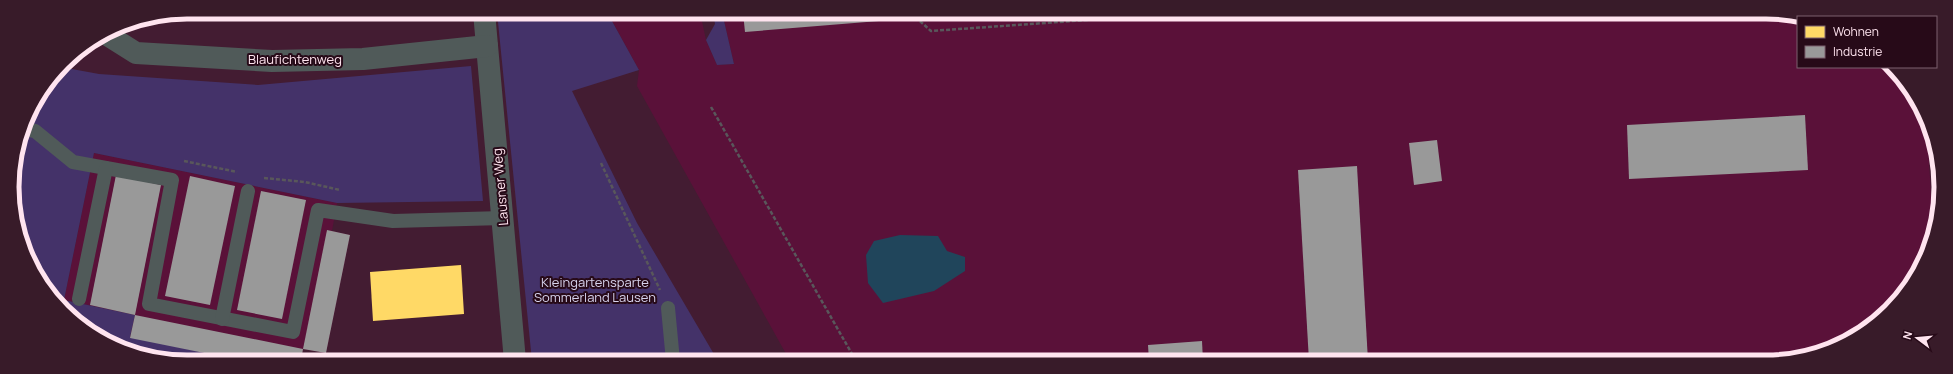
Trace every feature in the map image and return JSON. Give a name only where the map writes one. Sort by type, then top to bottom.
[{"type":"street","name":"Lausner Weg","points":[[485,19],[503,218],[513,355]]},
{"type":"street","name":"Blaufichtenweg","points":[[111,37],[136,53],[272,61],[363,59],[488,46]]},
{"type":"lane","points":[[29,130],[35,131],[73,162],[172,180],[149,304],[222,319],[293,332],[318,210],[393,221],[503,218]]},
{"type":"lane","points":[[79,299],[106,168]]},
{"type":"lane","points":[[222,319],[248,191]]},
{"type":"lane","points":[[668,308],[672,355]]},
{"type":"path","points":[[918,19],[931,31],[1102,19]]},
{"type":"path","points":[[711,107],[853,355]]},
{"type":"path","points":[[181,160],[240,173]]},
{"type":"path","points":[[601,163],[668,308]]},
{"type":"path","points":[[263,178],[305,182],[348,192]]},
{"type":"shaded area","points":[[611,19],[702,19],[706,40],[717,65],[734,64],[724,19],[1788,20],[1797,22],[1797,68],[1885,68],[1906,94],[1917,113],[1928,144],[1932,214],[1925,241],[1917,261],[1906,280],[1885,306],[1859,327],[1840,338],[1820,346],[1788,354],[787,355],[637,86],[639,70]]},
{"type":"shaded area","points":[[94,153],[337,203],[332,231],[350,235],[326,353],[303,349],[302,355],[256,355],[130,338],[135,315],[64,300]]},
{"type":"green space","name":"Kleingartensparte Sommerland Lausen","points":[[498,19],[611,19],[639,70],[572,91],[637,223],[714,355],[531,355]]},
{"type":"green space","points":[[714,19],[724,19],[734,64],[717,65],[706,40],[715,24]]},
{"type":"green space","points":[[471,66],[483,201],[337,203],[94,153],[64,300],[135,315],[130,337],[216,355],[176,355],[154,352],[113,338],[94,327],[68,306],[47,280],[36,261],[22,220],[19,198],[19,176],[22,154],[36,113],[47,94],[68,68],[99,74],[258,85]]},
{"type":"water","points":[[900,235],[938,236],[947,251],[965,257],[965,271],[934,291],[883,303],[868,283],[866,255],[874,241]]},
{"type":"building: Wohnen","points":[[461,265],[464,314],[373,321],[370,272]]},
{"type":"building: Industrie","points":[[744,19],[879,19],[879,21],[745,32]]},
{"type":"building: Industrie","points":[[1805,115],[1808,170],[1629,179],[1627,125]]},
{"type":"building: Industrie","points":[[1437,140],[1442,181],[1414,185],[1409,143]]},
{"type":"building: Industrie","points":[[1357,166],[1368,355],[1309,355],[1298,170]]},
{"type":"building: Industrie","points":[[116,175],[161,185],[135,315],[90,305]]},
{"type":"building: Industrie","points":[[190,176],[235,186],[210,305],[165,296]]},
{"type":"building: Industrie","points":[[261,191],[306,200],[282,319],[237,310]]},
{"type":"building: Industrie","points":[[327,230],[350,235],[326,353],[303,349]]},
{"type":"building: Industrie","points":[[135,315],[303,349],[302,355],[214,355],[130,338]]},
{"type":"building: Industrie","points":[[1202,341],[1203,355],[1149,355],[1148,345]]}]
